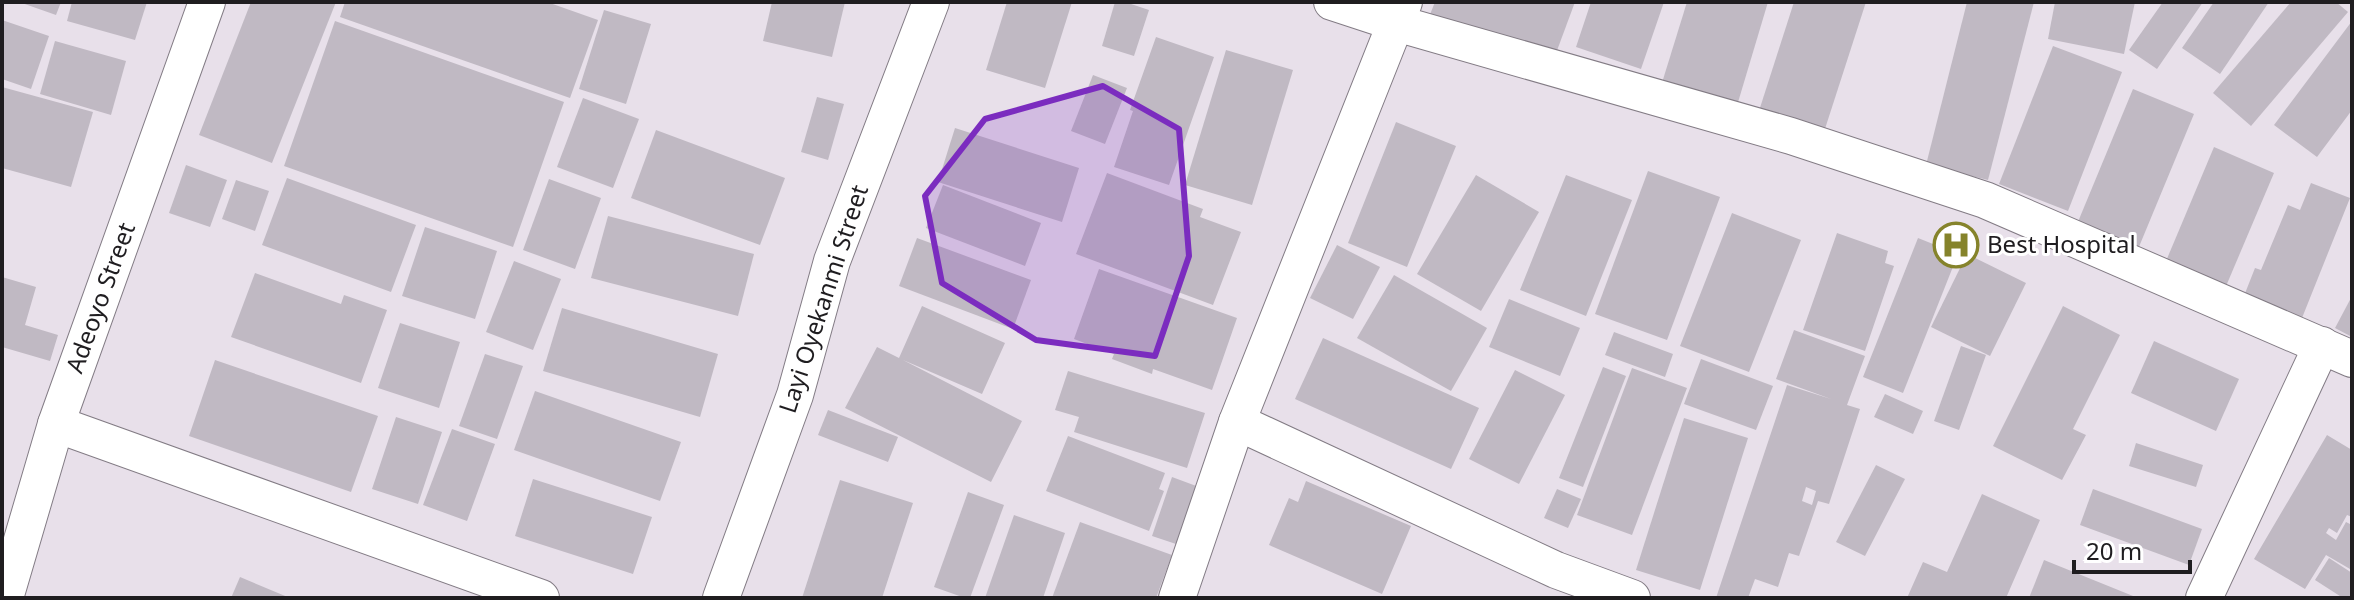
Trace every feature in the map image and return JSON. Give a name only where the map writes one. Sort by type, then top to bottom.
[{"type":"street","name":"Adeoyo Street","points":[[5,598],[56,424],[207,2]]},
{"type":"street","name":"Layi Oyekanmi Street","points":[[721,598],[795,395],[832,261],[931,2]]},
{"type":"street","points":[[1332,2],[1400,13],[1985,200],[2337,352],[2204,598]]},
{"type":"street","points":[[1177,598],[1237,422],[1400,13]]},
{"type":"street","points":[[1237,422],[1551,584],[1632,598]]},
{"type":"street","points":[[56,424],[541,598]]},
{"type":"highlighted area","points":[[1103,86],[1179,129],[1189,256],[1155,356],[1036,340],[942,283],[925,196],[985,119]]},
{"type":"building","points":[[19,2],[61,2],[56,15]]},
{"type":"building","points":[[72,2],[147,2],[135,40],[67,21]]},
{"type":"building","points":[[251,2],[336,2],[272,163],[199,135]]},
{"type":"building","points":[[345,2],[547,2],[598,20],[570,98],[340,17]]},
{"type":"building","points":[[772,2],[845,2],[832,57],[763,41]]},
{"type":"building","points":[[1007,2],[1072,2],[1045,88],[986,70]]},
{"type":"building","points":[[1115,2],[1149,10],[1134,56],[1102,46]]},
{"type":"building","points":[[1435,2],[1575,2],[1552,64],[1429,17]]},
{"type":"building","points":[[1591,2],[1664,2],[1641,69],[1576,47]]},
{"type":"building","points":[[1687,2],[1768,2],[1736,109],[1661,86]]},
{"type":"building","points":[[1794,2],[1866,2],[1823,135],[1758,114]]},
{"type":"building","points":[[1967,2],[2034,2],[1988,180],[1926,165]]},
{"type":"building","points":[[2055,2],[2135,2],[2124,54],[2048,39]]},
{"type":"building","points":[[2163,2],[2203,2],[2157,69],[2129,50]]},
{"type":"building","points":[[2214,2],[2269,2],[2220,74],[2182,48]]},
{"type":"building","points":[[2291,2],[2336,2],[2348,12],[2251,126],[2213,93]]},
{"type":"building","points":[[604,10],[651,24],[626,104],[579,89]]},
{"type":"building","points":[[2,20],[49,36],[31,89],[2,79]]},
{"type":"building","points":[[335,21],[564,102],[513,247],[284,166]]},
{"type":"building","points":[[2352,21],[2352,110],[2317,157],[2274,125]]},
{"type":"building","points":[[1156,37],[1214,57],[1169,185],[1114,167]]},
{"type":"building","points":[[55,41],[126,61],[111,115],[40,94]]},
{"type":"building","points":[[2053,46],[2122,72],[2068,211],[1999,184]]},
{"type":"building","points":[[1226,50],[1293,70],[1252,205],[1185,185]]},
{"type":"building","points":[[1093,75],[1127,88],[1105,144],[1071,131]]},
{"type":"building","points":[[2,87],[93,112],[71,187],[2,168]]},
{"type":"building","points":[[2133,89],[2194,114],[2136,254],[2075,229]]},
{"type":"building","points":[[817,97],[844,104],[828,160],[801,152]]},
{"type":"building","points":[[583,98],[639,119],[613,188],[557,167]]},
{"type":"building","points":[[1396,122],[1456,146],[1407,267],[1348,243]]},
{"type":"building","points":[[955,128],[1079,168],[1062,222],[938,182]]},
{"type":"building","points":[[656,130],[785,178],[760,245],[631,198]]},
{"type":"building","points":[[2214,147],[2274,173],[2221,298],[2161,273]]},
{"type":"building","points":[[186,165],[227,180],[210,227],[169,213]]},
{"type":"building","points":[[1648,171],[1720,197],[1667,340],[1595,314]]},
{"type":"building","points":[[1107,173],[1203,209],[1200,217],[1241,232],[1213,305],[1076,254]]},
{"type":"building","points":[[1476,175],[1539,212],[1481,311],[1417,274]]},
{"type":"building","points":[[1566,175],[1632,200],[1586,316],[1520,290]]},
{"type":"building","points":[[287,178],[416,225],[391,292],[262,245]]},
{"type":"building","points":[[549,179],[601,198],[575,269],[523,250]]},
{"type":"building","points":[[236,180],[269,191],[255,231],[222,219]]},
{"type":"building","points":[[2311,183],[2350,198],[2298,328],[2240,306],[2255,268],[2261,270],[2288,205],[2300,210]]},
{"type":"building","points":[[943,185],[1041,223],[1025,266],[926,228]]},
{"type":"building","points":[[1732,213],[1801,240],[1749,372],[1680,346]]},
{"type":"building","points":[[608,216],[754,254],[738,316],[591,278]]},
{"type":"building","points":[[425,227],[497,251],[475,319],[402,296]]},
{"type":"building","points":[[1837,233],[1888,251],[1885,263],[1894,266],[1865,351],[1803,330]]},
{"type":"building","points":[[917,238],[1031,280],[1013,329],[899,286]]},
{"type":"building","points":[[1918,238],[1958,254],[1903,393],[1863,377]]},
{"type":"building","points":[[1337,245],[1380,267],[1353,319],[1310,298]]},
{"type":"building","points":[[1967,254],[2026,283],[1990,356],[1931,327]]},
{"type":"building","points":[[514,261],[561,279],[533,350],[486,332]]},
{"type":"building","points":[[1099,269],[1237,318],[1212,390],[1153,369],[1152,374],[1112,359],[1114,354],[1074,339]]},
{"type":"building","points":[[255,273],[341,304],[344,295],[387,310],[361,383],[231,337]]},
{"type":"building","points":[[1394,275],[1487,328],[1451,391],[1357,338]]},
{"type":"building","points":[[2,277],[36,287],[25,325],[58,335],[50,361],[2,347]]},
{"type":"building","points":[[2352,296],[2352,337],[2335,328]]},
{"type":"building","points":[[1509,299],[1580,328],[1560,376],[1489,347]]},
{"type":"building","points":[[922,306],[1005,343],[982,394],[903,360],[1022,421],[991,482],[845,408],[877,347],[899,358]]},
{"type":"building","points":[[2063,306],[2120,335],[2073,429],[2086,435],[2062,480],[1993,446]]},
{"type":"building","points":[[562,308],[718,354],[700,417],[543,371]]},
{"type":"building","points":[[400,323],[460,342],[439,408],[378,388]]},
{"type":"building","points":[[1794,330],[1865,356],[1847,405],[1860,409],[1829,504],[1818,501],[1799,556],[1789,553],[1778,587],[1755,579],[1748,598],[1716,598],[1787,385],[1831,399],[1776,379]],"holes":[[[1806,487],[1816,491],[1812,505],[1802,501]]]},
{"type":"building","points":[[1614,332],[1673,354],[1665,377],[1605,355]]},
{"type":"building","points":[[1323,338],[1479,408],[1451,469],[1295,399]]},
{"type":"building","points":[[2154,341],[2239,379],[2216,431],[2131,393]]},
{"type":"building","points":[[1961,346],[1986,355],[1959,430],[1934,421]]},
{"type":"building","points":[[485,354],[523,366],[497,439],[459,426]]},
{"type":"building","points":[[1701,359],[1773,386],[1756,430],[1684,404]]},
{"type":"building","points":[[215,360],[378,416],[351,492],[189,436]]},
{"type":"building","points":[[1603,367],[1626,376],[1583,487],[1559,478]]},
{"type":"building","points":[[1632,368],[1687,388],[1632,535],[1577,515]]},
{"type":"building","points":[[1515,370],[1565,395],[1519,484],[1469,459]]},
{"type":"building","points":[[1068,371],[1205,413],[1187,468],[1074,432],[1079,417],[1055,410]]},
{"type":"building","points":[[535,391],[681,442],[660,501],[514,450]]},
{"type":"building","points":[[1885,394],[1923,411],[1913,434],[1874,417]]},
{"type":"building","points":[[828,410],[898,437],[888,462],[818,435]]},
{"type":"building","points":[[396,417],[442,432],[418,504],[372,489]]},
{"type":"building","points":[[1684,418],[1748,438],[1700,590],[1636,570]]},
{"type":"building","points":[[452,429],[495,444],[467,521],[423,505]]},
{"type":"building","points":[[2327,435],[2352,450],[2352,517],[2347,515],[2337,533],[2329,528],[2326,533],[2336,540],[2346,522],[2352,525],[2352,566],[2350,569],[2326,555],[2305,589],[2254,559]]},
{"type":"building","points":[[1068,436],[1165,473],[1159,489],[1164,491],[1149,531],[1046,491]]},
{"type":"building","points":[[2136,443],[2203,465],[2196,487],[2129,466]]},
{"type":"building","points":[[1876,465],[1905,479],[1865,556],[1836,542]]},
{"type":"building","points":[[1172,477],[1199,487],[1179,545],[1152,536]]},
{"type":"building","points":[[533,479],[652,517],[633,574],[515,536]]},
{"type":"building","points":[[840,480],[913,503],[882,598],[802,598]]},
{"type":"building","points":[[1306,481],[1411,526],[1382,594],[1269,545],[1289,498],[1298,502]]},
{"type":"building","points":[[1557,489],[1581,499],[1568,528],[1544,518]]},
{"type":"building","points":[[2093,489],[2202,529],[2189,565],[2080,525]]},
{"type":"building","points":[[968,492],[1004,505],[970,598],[965,598],[934,587]]},
{"type":"building","points":[[1982,494],[2040,520],[2006,598],[1907,598],[1923,562],[1947,572]]},
{"type":"building","points":[[1014,515],[1065,533],[1043,598],[985,598]]},
{"type":"building","points":[[1080,522],[1172,555],[1156,598],[1052,598]]},
{"type":"building","points":[[2329,558],[2352,573],[2351,598],[2343,598],[2315,580]]},
{"type":"building","points":[[2044,560],[2138,598],[2029,598]]},
{"type":"building","points":[[240,577],[290,598],[231,598]]},
{"type":"place","name":"Best Hospital","points":[[1956,245]]}]
